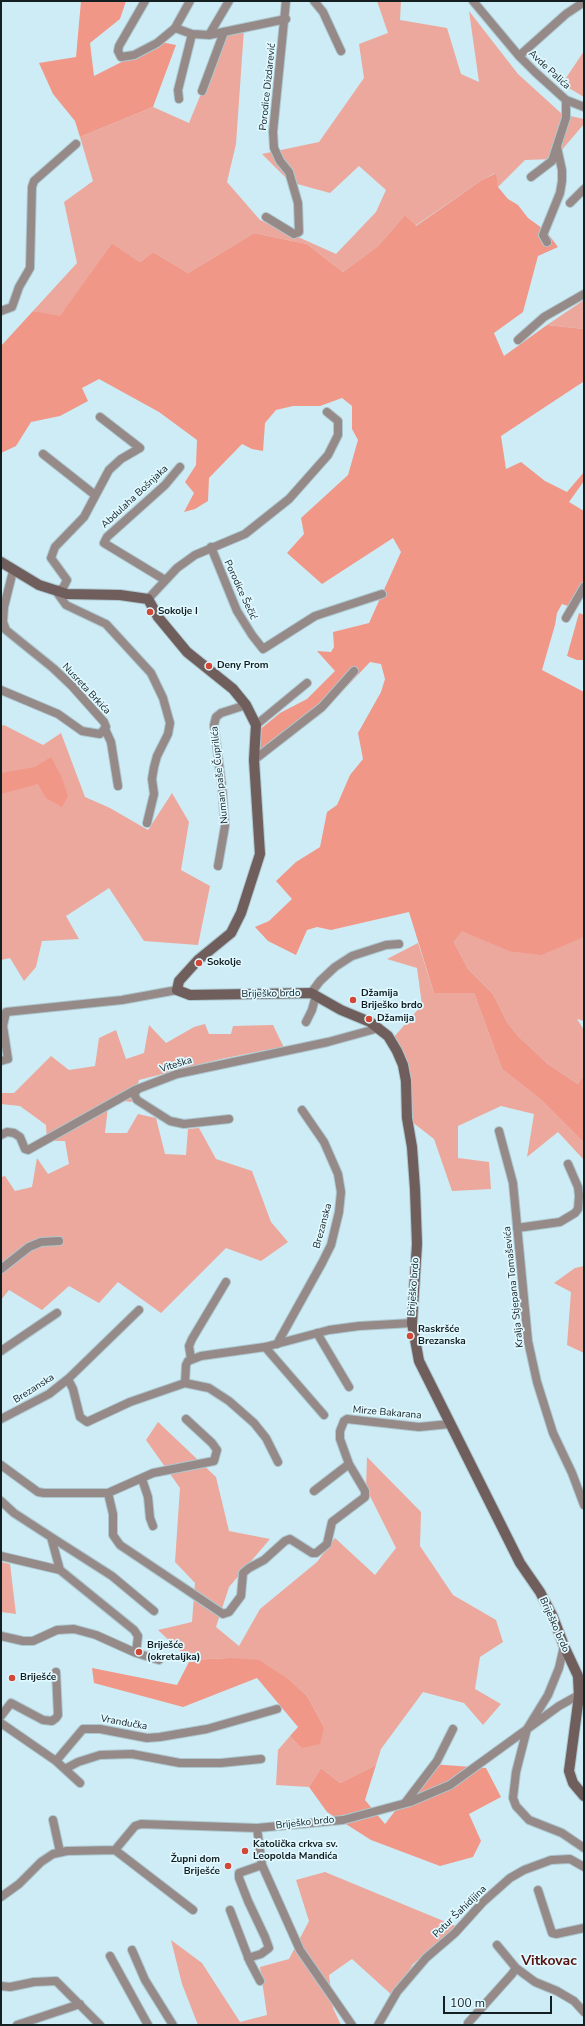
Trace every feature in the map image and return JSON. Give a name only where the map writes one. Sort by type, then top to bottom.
[{"type":"street","points":[[145,1],[119,46],[118,51],[121,57],[134,55],[158,43],[175,28],[190,1]]},
{"type":"street","points":[[210,35],[229,1]]},
{"type":"street","points":[[175,28],[192,34],[210,35],[286,19],[286,1]]},
{"type":"street","points":[[314,1],[323,12],[341,51]]},
{"type":"street","name":"Avde Palića","points":[[473,1],[519,56],[566,100],[584,107]]},
{"type":"street","name":"Avde Palića","points":[[519,56],[566,14],[584,2]]},
{"type":"street","name":"Porodice Dizdarević","points":[[266,218],[294,234],[299,232],[298,203],[289,172],[280,161],[274,148],[273,132],[286,19]]},
{"type":"street","points":[[202,92],[224,32]]},
{"type":"street","points":[[179,99],[178,90],[192,34]]},
{"type":"street","name":"Avde Palića","points":[[531,177],[552,161],[566,118],[566,100]]},
{"type":"street","points":[[1,312],[12,307],[19,287],[30,268],[32,187],[34,181],[76,144]]},
{"type":"street","name":"Avde Palića","points":[[547,242],[543,235],[560,193],[562,181],[562,170],[557,147]]},
{"type":"street","points":[[570,203],[584,189]]},
{"type":"street","points":[[518,340],[544,317],[584,294]]},
{"type":"street","points":[[148,599],[165,580],[195,555],[245,534],[289,499],[328,455],[338,435],[338,421],[327,412]]},
{"type":"street","points":[[56,592],[63,588],[67,580],[51,558],[53,551],[84,517],[105,475],[113,465],[140,448],[100,417]]},
{"type":"street","points":[[43,454],[95,495]]},
{"type":"street","name":"Abdulaha Bošnjaka","points":[[165,580],[104,543],[107,537],[165,485],[180,467]]},
{"type":"street","name":"Porodice Šečić","points":[[211,547],[237,611],[252,636],[263,649],[315,616],[382,594]]},
{"type":"street","points":[[1,562],[13,571],[56,592],[67,594],[120,595],[148,599]]},
{"type":"street","name":"Nusreta Brkića","points":[[1,690],[58,714],[82,731],[100,734],[105,729],[104,722],[71,685],[53,668],[6,630],[4,622],[4,607],[13,571]]},
{"type":"street","points":[[566,618],[584,586]]},
{"type":"street","points":[[56,592],[66,605],[106,624],[151,672],[163,698],[170,723],[168,734],[157,756],[154,768],[152,779],[154,794],[147,823]]},
{"type":"street","points":[[148,599],[158,617],[187,652],[233,689],[246,705],[256,725],[254,760],[260,854],[240,913],[231,933],[198,960],[179,981],[177,990]]},
{"type":"street","points":[[254,760],[322,707],[354,670]]},
{"type":"street","points":[[256,725],[307,683]]},
{"type":"street","name":"Numan paše Čuprilića","points":[[218,866],[225,826],[222,787],[214,725],[216,717],[221,713],[246,705]]},
{"type":"street","points":[[105,729],[111,742],[118,786]]},
{"type":"street","points":[[306,1022],[312,1010],[314,994],[325,976],[352,956],[386,945],[399,944]]},
{"type":"street","name":"Briješko brdo","points":[[1,1061],[8,1059],[3,1026],[6,1012],[122,1000],[177,990],[190,996],[314,994],[341,1010],[370,1022],[388,1036],[397,1051],[406,1081],[407,1118],[412,1147],[415,1189],[417,1244],[412,1323],[419,1362],[520,1563],[540,1592],[553,1617],[578,1676],[581,1694],[559,1706],[450,1785],[405,1803],[343,1820],[257,1828],[141,1824],[135,1826],[115,1850]]},
{"type":"street","name":"Viteška","points":[[1,1135],[7,1132],[17,1134],[23,1146],[28,1150],[138,1089],[176,1074],[328,1042],[379,1028]]},
{"type":"street","points":[[138,1089],[134,1094],[137,1100],[170,1121],[184,1124],[229,1119]]},
{"type":"street","name":"Brezanska","points":[[277,1344],[331,1245],[339,1212],[341,1192],[338,1174],[324,1142],[302,1110]]},
{"type":"street","name":"Kralja Stjepana Tomaševića","points":[[499,1131],[512,1183],[528,1341],[537,1382],[553,1433],[572,1473],[584,1505]]},
{"type":"street","points":[[517,1228],[560,1222],[575,1213],[578,1209],[578,1187],[568,1164]]},
{"type":"street","points":[[1,1269],[35,1244],[41,1242],[59,1241]]},
{"type":"street","points":[[191,1359],[189,1346],[192,1339],[226,1282]]},
{"type":"street","points":[[68,1379],[138,1310]]},
{"type":"street","points":[[1,1351],[57,1313]]},
{"type":"street","points":[[278,1462],[266,1438],[254,1423],[229,1401],[210,1388],[185,1383],[186,1365],[191,1359],[201,1356],[265,1347],[317,1333],[359,1326],[412,1323]]},
{"type":"street","points":[[317,1333],[348,1387]]},
{"type":"street","points":[[265,1347],[324,1415]]},
{"type":"street","name":"Brezanska","points":[[1,1419],[49,1394],[68,1379],[73,1390],[80,1417],[87,1422],[130,1402],[185,1383]]},
{"type":"street","points":[[1,1465],[38,1492],[108,1493],[154,1473],[214,1461],[217,1450],[212,1443],[186,1419]]},
{"type":"street","name":"Mirze Bakarana","points":[[108,1493],[113,1514],[113,1535],[120,1545],[223,1614],[226,1613],[241,1596],[243,1573],[264,1560],[285,1541],[290,1539],[312,1553],[316,1553],[324,1548],[330,1539],[332,1522],[352,1508],[366,1494],[349,1464],[340,1439],[342,1424],[347,1419],[419,1426],[450,1424]]},
{"type":"street","points":[[314,1491],[349,1464]]},
{"type":"street","points":[[142,1479],[148,1497],[150,1518],[153,1526]]},
{"type":"street","points":[[1,1501],[14,1513],[106,1572],[154,1611]]},
{"type":"street","points":[[51,1537],[60,1570]]},
{"type":"street","points":[[1,1556],[60,1570],[134,1630],[138,1636],[136,1653]]},
{"type":"street","points":[[1,1636],[23,1641],[33,1641],[58,1630],[74,1629],[96,1635],[136,1653],[159,1660]]},
{"type":"street","points":[[564,1646],[548,1695],[527,1730],[513,1788],[516,1806],[529,1820],[562,1833],[584,1848]]},
{"type":"street","points":[[1,1716],[11,1703],[43,1720],[52,1721],[56,1718],[58,1715],[56,1672]]},
{"type":"street","points":[[581,1694],[569,1771],[573,1784],[584,1796]]},
{"type":"street","name":"Vrandučka","points":[[56,1761],[84,1729],[100,1728],[147,1738],[207,1729],[277,1709]]},
{"type":"street","points":[[1,1723],[56,1761],[80,1782]]},
{"type":"street","points":[[405,1803],[437,1761],[453,1729]]},
{"type":"street","points":[[65,1769],[78,1762],[100,1755],[132,1754],[180,1763],[221,1763],[262,1759]]},
{"type":"street","points":[[53,1820],[60,1852]]},
{"type":"street","points":[[257,1828],[262,1865],[300,1950],[352,2025]]},
{"type":"street","points":[[1,1897],[19,1884],[41,1862],[60,1852],[115,1850],[193,1910]]},
{"type":"street","name":"Potur Šahidijina","points":[[378,2025],[397,1992],[426,1958],[455,1933],[483,1902],[510,1878],[533,1866],[563,1858],[570,1859],[584,1867]]},
{"type":"street","points":[[248,1958],[261,1954],[269,1948],[248,1901],[239,1878],[239,1873],[262,1865]]},
{"type":"street","points":[[538,1890],[552,1933],[556,1934],[584,1928]]},
{"type":"street","points":[[230,1910],[248,1958],[260,1981]]},
{"type":"street","points":[[497,1945],[516,1968],[535,1982],[557,1991],[574,2002],[584,2012]]},
{"type":"street","points":[[132,1950],[145,1980],[173,2025]]},
{"type":"street","points":[[110,1956],[148,2025]]},
{"type":"street","points":[[468,2023],[516,1968]]},
{"type":"street","points":[[1,1986],[56,1981],[100,2025]]},
{"type":"street","points":[[17,2025],[80,2004]]},
{"type":"shaded area","points":[[81,1],[126,1],[120,19],[90,43],[94,76],[161,42],[176,45],[153,107],[80,137],[75,121],[53,94],[39,63],[76,57]]},
{"type":"shaded area","points":[[377,1],[401,1],[400,20],[447,28],[461,74],[479,82],[469,11],[518,74],[562,114],[584,119],[584,124],[554,159],[525,160],[498,187],[495,173],[482,180],[415,226],[405,215],[378,246],[343,272],[307,244],[254,233],[188,273],[153,252],[140,262],[112,243],[60,317],[33,311],[77,263],[64,202],[93,181],[80,137],[153,107],[189,123],[225,35],[244,29],[236,144],[227,182],[260,220],[336,254],[376,212],[386,190],[359,166],[330,193],[290,182],[262,154],[319,142],[364,78],[359,44],[388,33]]},
{"type":"shaded area","points":[[584,51],[584,97],[562,84]]},
{"type":"shaded area","points":[[496,173],[498,187],[508,199],[518,205],[528,218],[546,231],[558,247],[538,256],[523,312],[494,333],[504,356],[547,325],[584,329],[584,384],[583,382],[501,436],[506,469],[521,462],[545,481],[567,492],[584,472],[584,481],[569,502],[584,511],[584,580],[568,606],[562,604],[557,613],[542,670],[584,692],[584,937],[541,955],[508,951],[462,931],[454,942],[468,969],[493,994],[507,1022],[518,1036],[548,1064],[578,1084],[584,1075],[584,1143],[540,1099],[502,1069],[474,993],[434,993],[409,912],[331,930],[317,927],[307,930],[296,955],[268,941],[255,927],[269,921],[292,899],[276,881],[296,862],[320,847],[327,812],[337,805],[350,775],[363,759],[358,733],[381,692],[385,679],[381,664],[370,662],[321,714],[258,759],[258,731],[280,713],[307,699],[335,671],[317,651],[331,652],[334,647],[333,632],[369,623],[401,552],[393,538],[322,584],[287,553],[304,534],[301,518],[348,475],[358,440],[352,429],[352,406],[342,398],[320,406],[293,406],[276,410],[265,423],[263,451],[252,449],[242,444],[209,478],[208,501],[195,509],[184,512],[194,493],[185,482],[196,465],[197,440],[159,412],[99,379],[82,388],[88,401],[60,416],[31,422],[16,446],[1,453],[1,346],[33,311],[60,316],[112,243],[140,262],[153,252],[188,273],[254,233],[307,244],[343,272],[378,246],[405,215],[416,226],[482,180]]},
{"type":"shaded area","points":[[584,300],[584,329],[547,325]]},
{"type":"shaded area","points":[[579,613],[584,615],[584,660],[577,660],[567,656]]},
{"type":"shaded area","points":[[4,725],[43,745],[61,733],[85,797],[110,808],[148,830],[172,793],[189,822],[181,870],[210,886],[198,945],[144,941],[109,888],[66,916],[79,939],[42,941],[36,967],[24,981],[10,958],[1,960],[1,726]]},
{"type":"shaded area","points":[[51,757],[62,778],[68,796],[62,807],[46,798],[38,784],[1,794],[1,773],[35,767]]},
{"type":"shaded area","points":[[462,930],[508,951],[584,937],[584,1021],[577,1019],[584,1030],[584,1075],[578,1084],[548,1064],[518,1036],[507,1022],[493,994],[468,969],[454,942]]},
{"type":"shaded area","points":[[418,943],[434,993],[474,993],[502,1069],[540,1099],[584,1143],[584,1160],[558,1132],[527,1157],[534,1114],[501,1106],[458,1126],[458,1158],[489,1162],[491,1189],[452,1191],[434,1139],[407,1118],[407,1080],[393,1038],[422,1005],[417,968],[387,959]]},
{"type":"shaded area","points":[[205,1024],[209,1034],[231,1034],[233,1026],[273,1025],[288,1056],[266,1050],[221,1059],[139,1080],[132,1102],[114,1100],[108,1107],[105,1133],[127,1133],[138,1114],[156,1118],[165,1154],[186,1155],[188,1129],[199,1128],[216,1159],[252,1171],[271,1222],[288,1242],[261,1261],[226,1248],[161,1313],[118,1282],[99,1303],[69,1286],[42,1310],[9,1290],[1,1300],[1,1177],[5,1176],[15,1191],[32,1187],[37,1158],[48,1174],[69,1164],[65,1141],[47,1141],[46,1125],[20,1106],[1,1104],[1,1093],[14,1093],[51,1056],[69,1070],[95,1066],[99,1038],[116,1030],[126,1059],[144,1053],[149,1025],[166,1043],[194,1027]]},
{"type":"shaded area","points":[[584,1266],[584,1353],[567,1345],[571,1292],[554,1283],[575,1268]]},
{"type":"shaded area","points":[[158,1422],[216,1477],[229,1531],[270,1539],[229,1587],[216,1627],[239,1646],[260,1609],[317,1562],[335,1538],[375,1575],[396,1548],[366,1488],[367,1457],[421,1512],[420,1546],[453,1595],[496,1620],[503,1642],[480,1657],[475,1689],[501,1704],[483,1725],[464,1703],[423,1692],[381,1749],[376,1765],[340,1783],[321,1768],[309,1787],[276,1785],[278,1750],[290,1736],[301,1748],[324,1727],[307,1696],[291,1681],[229,1658],[190,1660],[158,1630],[192,1622],[195,1583],[175,1562],[180,1488],[146,1440]]},
{"type":"shaded area","points":[[1,1562],[10,1564],[16,1614],[1,1612]]},
{"type":"shaded area","points":[[229,1658],[259,1660],[291,1681],[307,1696],[324,1727],[320,1744],[301,1748],[290,1736],[298,1727],[257,1678],[183,1707],[94,1683],[92,1668],[177,1685],[190,1660]]},
{"type":"shaded area","points":[[431,1764],[486,1768],[501,1797],[469,1814],[481,1841],[473,1857],[440,1866],[371,1840],[327,1812],[309,1787],[321,1768],[340,1783],[376,1765],[365,1800],[385,1824]]},
{"type":"shaded area","points":[[325,1872],[458,1927],[413,1964],[394,1997],[352,1959],[329,1975],[333,2008],[341,2025],[198,2025],[182,1984],[171,1940],[202,1963],[240,2022],[267,2015],[260,1967],[289,1959],[309,1921],[296,1880]]},
{"type":"place","name":"Sokolje I","points":[[150,612]]},
{"type":"place","name":"Deny Prom","points":[[209,666]]},
{"type":"place","name":"Sokolje","points":[[199,963]]},
{"type":"place","name":"Džamija Briješko brdo","points":[[353,1000]]},
{"type":"place","name":"Džamija","points":[[369,1019]]},
{"type":"place","name":"Raskršće Brezanska","points":[[410,1336]]},
{"type":"place","name":"Briješće (okretaljka)","points":[[139,1652]]},
{"type":"place","name":"Briješće","points":[[12,1678]]},
{"type":"place","name":"Katolička crkva sv. Leopolda Mandića","points":[[245,1851]]},
{"type":"place","name":"Župni dom Briješće","points":[[228,1866]]},
{"type":"district","name":"Vitkovac","points":[[549,1962]]}]
